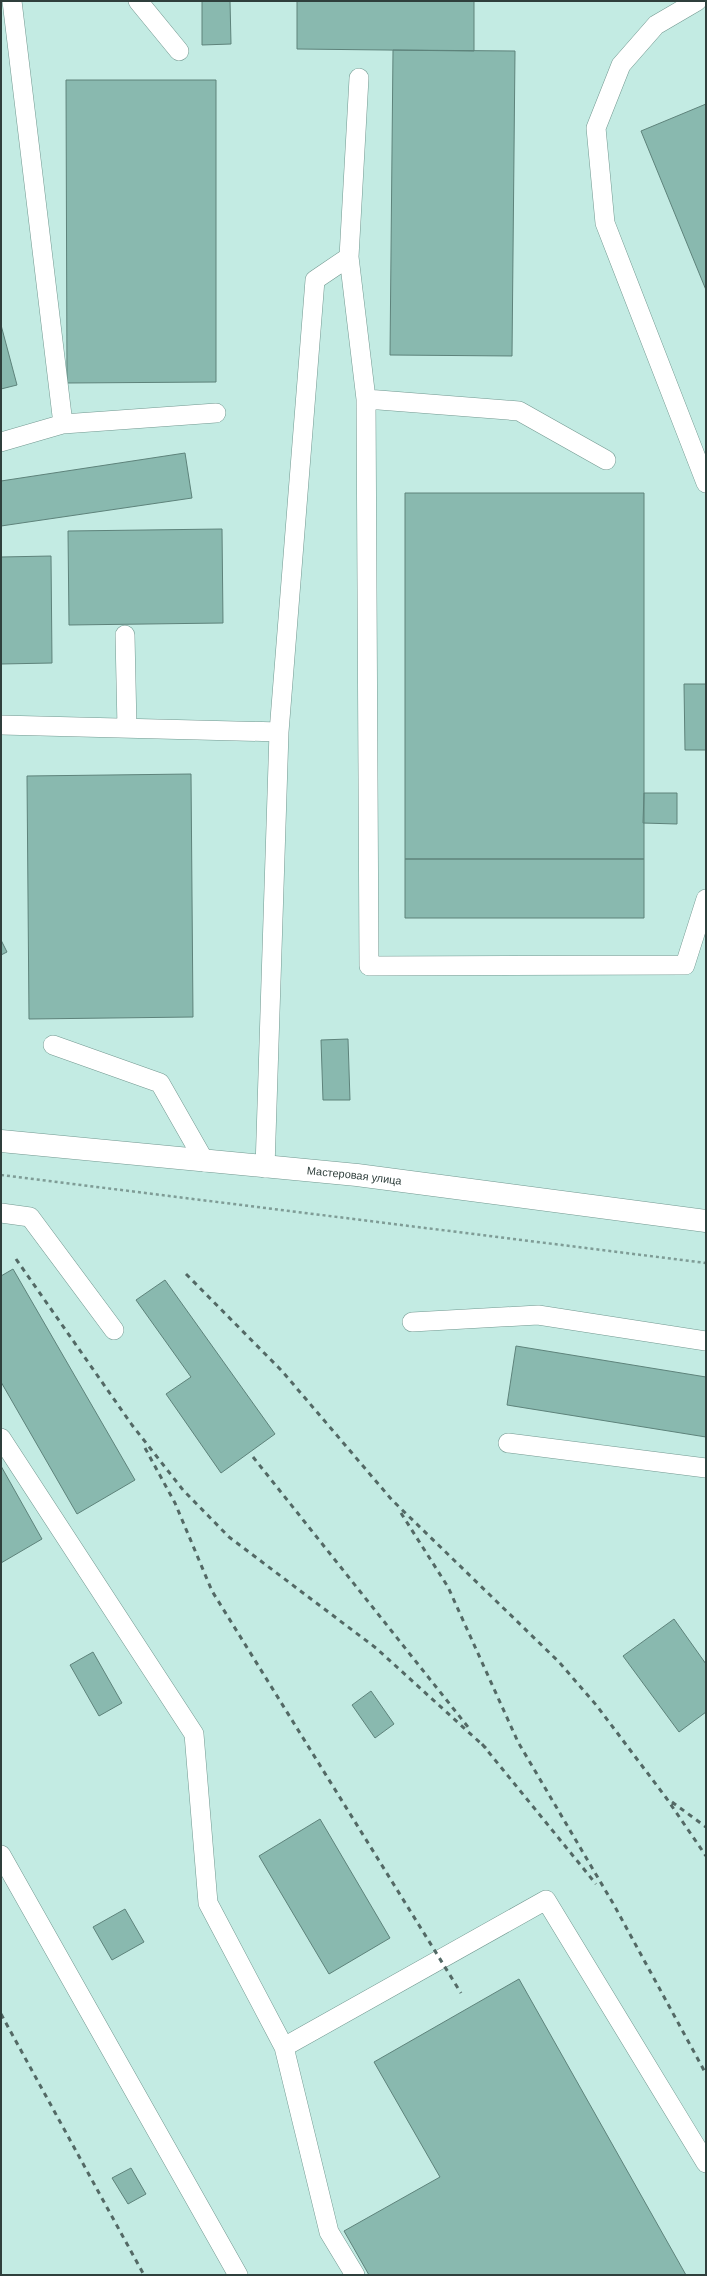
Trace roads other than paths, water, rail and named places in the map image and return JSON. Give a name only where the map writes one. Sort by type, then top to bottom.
[{"type":"main road","name":"Мастеровая улица","points":[[1,1142],[357,1176],[706,1221]]},
{"type":"lane","points":[[12,1],[63,424]]},
{"type":"lane","points":[[138,1],[179,51]]},
{"type":"lane","points":[[697,1],[656,25],[620,65],[596,128],[605,223],[706,483]]},
{"type":"lane","points":[[359,78],[349,257],[366,399],[369,966],[685,965],[706,899]]},
{"type":"lane","points":[[265,1168],[279,732],[315,280],[349,257]]},
{"type":"lane","points":[[366,399],[519,411],[606,460]]},
{"type":"lane","points":[[1,442],[63,424],[216,413]]},
{"type":"lane","points":[[125,635],[127,728]]},
{"type":"lane","points":[[1,724],[279,732]]},
{"type":"lane","points":[[53,1045],[160,1083],[204,1162]]},
{"type":"lane","points":[[1,1213],[30,1217],[114,1330]]},
{"type":"lane","points":[[412,1322],[538,1315],[706,1341]]},
{"type":"lane","points":[[1,1438],[194,1734],[208,1903],[284,2047],[329,2232],[355,2275]]},
{"type":"lane","points":[[508,1443],[706,1468]]},
{"type":"lane","points":[[1,1855],[238,2275]]},
{"type":"lane","points":[[284,2047],[546,1900],[706,2163]]},
{"type":"railway","points":[[16,1259],[132,1425],[183,1490],[229,1537],[376,1648],[486,1748]]},
{"type":"railway","points":[[186,1274],[282,1371],[392,1500],[559,1662],[597,1706],[667,1799],[706,1856]]},
{"type":"railway","points":[[145,1448],[175,1503],[212,1591],[461,1993]]},
{"type":"railway","points":[[253,1457],[468,1727]]},
{"type":"railway","points":[[401,1513],[448,1587],[518,1742],[614,1905],[706,2074]]},
{"type":"railway","points":[[482,1744],[596,1884]]},
{"type":"railway","points":[[672,1802],[706,1827]]},
{"type":"railway","points":[[1,2014],[144,2275]]}]
